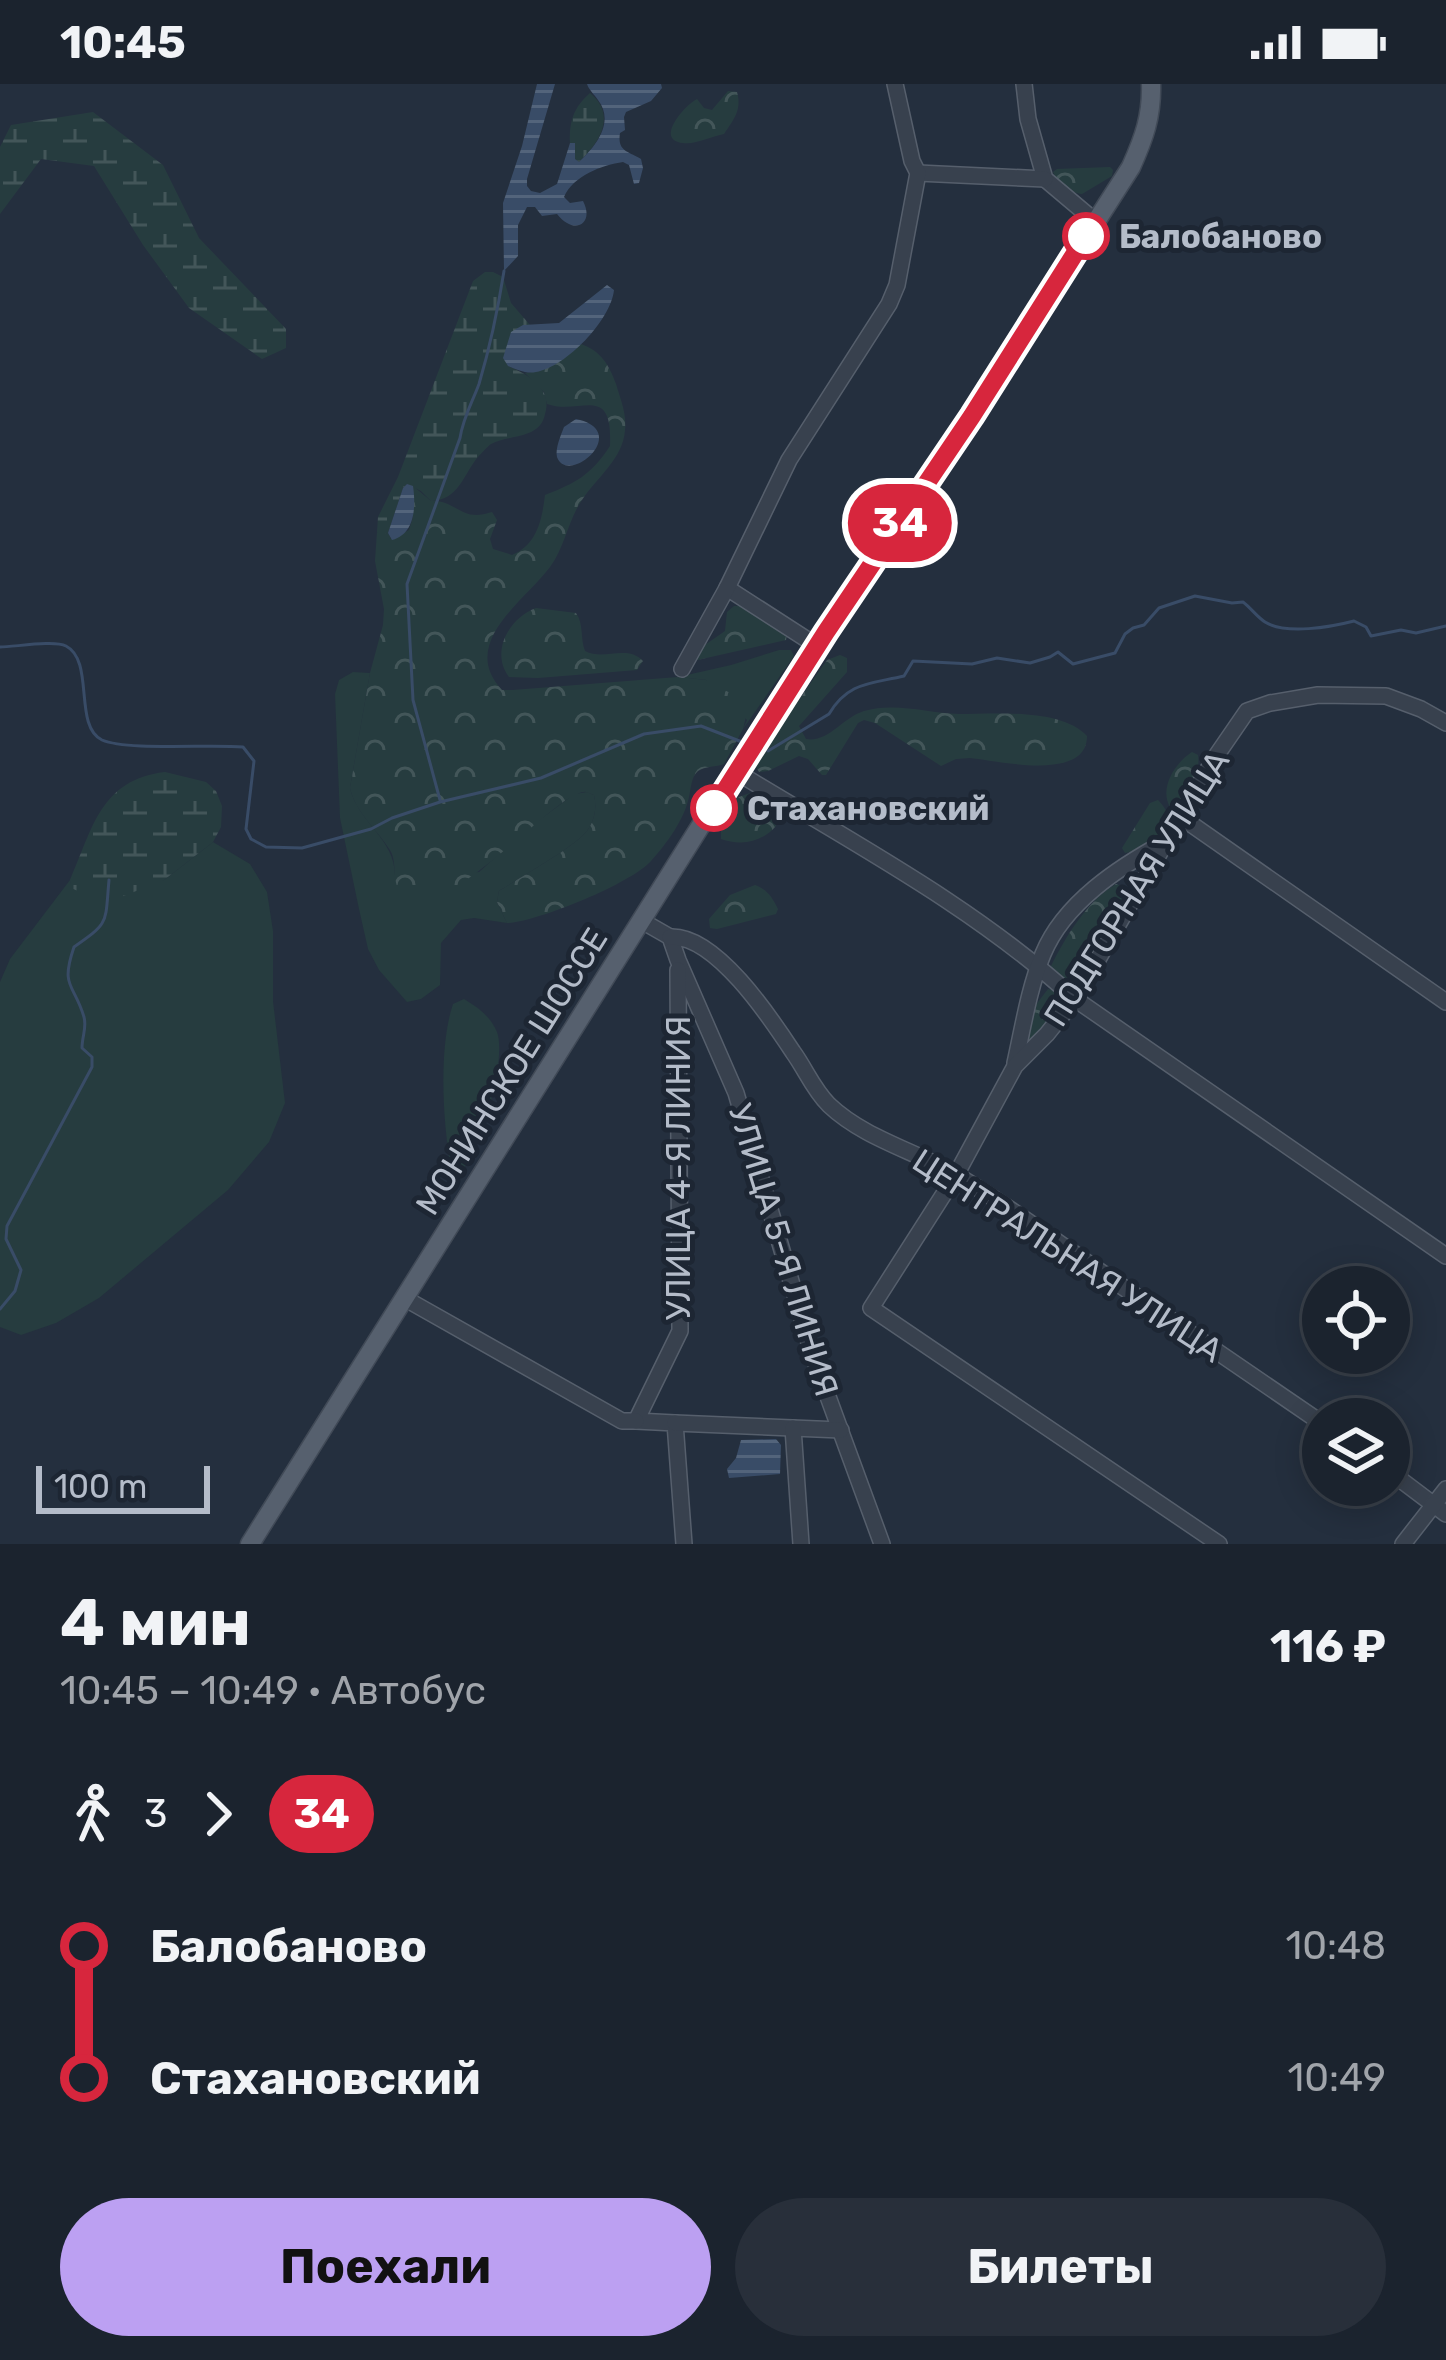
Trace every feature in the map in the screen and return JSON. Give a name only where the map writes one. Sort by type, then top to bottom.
[{"type":"main road","name":"МОНИНСКОЕ ШОССЕ","points":[[250,1544],[735,771],[972,416],[1130,167],[1145,137],[1151,84]]},
{"type":"street","points":[[682,669],[789,460],[897,285],[918,173],[895,84]]},
{"type":"street","points":[[1024,84],[1028,119],[1045,179],[1096,222]]},
{"type":"street","points":[[918,173],[1045,179]]},
{"type":"street","points":[[727,588],[822,639]]},
{"type":"street","name":"ПОДГОРНАЯ УЛИЦА","points":[[1219,1544],[871,1308],[956,1174],[1015,1066],[1075,1000],[1214,759],[1247,711],[1318,695],[1385,696],[1446,723]]},
{"type":"street","points":[[735,771],[889,862],[1039,966],[1075,1000],[1446,1256]]},
{"type":"street","points":[[1181,817],[1446,1002]]},
{"type":"street","points":[[1015,1066],[1039,966],[1056,929],[1106,880],[1140,856],[1198,830]]},
{"type":"street","name":"ЦЕНТРАЛЬНАЯ УЛИЦА","points":[[642,921],[670,937],[702,944],[722,961],[795,1054],[815,1090],[835,1110],[861,1128],[956,1174],[1302,1410]]},
{"type":"street","points":[[670,937],[678,961]]},
{"type":"street","name":"УЛИЦА 4-Я ЛИНИЯ","points":[[636,1421],[680,1331],[678,961]]},
{"type":"street","name":"УЛИЦА 5-Я ЛИНИЯ","points":[[678,961],[736,1093],[812,1353],[882,1544]]},
{"type":"street","points":[[404,1298],[622,1421],[841,1430]]},
{"type":"street","points":[[675,1423],[684,1544]]},
{"type":"street","points":[[793,1428],[801,1544]]},
{"type":"street","points":[[1410,1487],[1440,1510]]},
{"type":"street","points":[[1403,1544],[1440,1510],[1446,1489]]},
{"type":"green space","points":[[728,91],[737,92],[738,104],[724,134],[693,143],[671,136],[675,122],[697,99],[712,110]]},
{"type":"green space","points":[[590,93],[604,119],[593,146],[579,162],[575,143],[570,143],[570,128],[576,109]]},
{"type":"green space","points":[[93,112],[163,165],[199,238],[286,329],[286,348],[262,359],[189,308],[94,166],[41,159],[0,214],[0,147],[11,125]]},
{"type":"green space","points":[[1110,167],[1112,176],[1082,194],[1065,186],[1053,172],[1057,169]]},
{"type":"green space","points":[[485,272],[503,277],[511,303],[530,325],[523,325],[508,366],[542,390],[546,411],[542,422],[530,432],[490,445],[459,486],[440,500],[431,501],[407,484],[388,533],[381,535],[378,517],[398,477],[473,281]]},
{"type":"green space","points":[[581,344],[599,355],[613,377],[624,412],[623,440],[577,508],[550,567],[491,639],[490,673],[502,690],[678,677],[706,680],[732,694],[747,712],[724,764],[696,773],[679,823],[641,870],[583,900],[507,923],[497,902],[499,891],[581,838],[594,818],[594,795],[582,792],[561,803],[489,863],[438,896],[417,901],[401,893],[390,850],[350,788],[383,625],[375,561],[377,532],[388,533],[391,539],[409,530],[413,486],[431,501],[466,513],[492,512],[497,520],[490,539],[493,549],[512,555],[527,545],[540,522],[545,495],[582,477],[610,446],[610,426],[600,408],[547,404],[544,392],[525,373],[549,367]]},
{"type":"green space","points":[[742,606],[787,635],[786,640],[693,661],[702,647],[725,631],[727,612]]},
{"type":"green space","points":[[536,608],[576,613],[585,651],[630,654],[643,661],[637,670],[509,677],[501,657],[505,637],[518,619]]},
{"type":"green space","points":[[791,650],[794,656],[743,729],[747,720],[706,680],[678,677],[731,665]]},
{"type":"green space","points":[[840,655],[847,658],[847,672],[799,726],[806,739],[828,734],[864,711],[899,708],[1045,717],[1076,727],[1087,736],[1083,750],[1058,764],[970,758],[941,766],[864,720],[826,775],[799,756],[759,772],[759,756],[827,660]]},
{"type":"green space","points":[[353,672],[370,673],[350,788],[360,811],[389,851],[395,875],[479,872],[574,794],[587,792],[595,800],[592,823],[581,838],[499,891],[497,902],[507,923],[461,920],[441,943],[440,985],[421,999],[407,1002],[368,949],[340,818],[335,694],[339,680]]},
{"type":"green space","points":[[1192,752],[1198,755],[1195,776],[1180,802],[1170,807],[1166,792],[1170,776]]},
{"type":"green space","points":[[165,772],[206,782],[216,791],[222,806],[221,827],[213,842],[164,880],[121,897],[92,897],[71,888],[93,825],[112,796],[143,777]]},
{"type":"green space","points":[[750,793],[774,808],[776,826],[750,842],[721,839],[736,798]]},
{"type":"green space","points":[[1158,800],[1166,810],[1167,828],[1155,841],[1125,853],[1122,848],[1150,803]]},
{"type":"green space","points":[[213,842],[250,864],[267,892],[285,1103],[269,1142],[228,1190],[99,1298],[56,1323],[21,1335],[0,1327],[0,982],[10,959],[70,880],[72,888],[164,880]]},
{"type":"green space","points":[[1116,884],[1122,886],[1127,899],[1080,984],[1071,986],[1051,966],[1087,910]]},
{"type":"green space","points":[[755,885],[772,897],[776,914],[710,928],[709,919],[730,895]]},
{"type":"green space","points":[[1048,989],[1061,999],[1059,1007],[1046,1028],[1021,1050],[1035,1006]]},
{"type":"green space","points":[[464,999],[494,1026],[498,1062],[477,1142],[463,1169],[451,1170],[444,1109],[445,1042],[453,1004]]},
{"type":"water","points":[[537,84],[555,84],[527,179],[531,191],[540,193],[557,184],[570,143],[575,143],[579,162],[601,133],[603,108],[587,84],[661,84],[662,88],[651,101],[626,112],[625,130],[620,133],[622,147],[641,159],[639,183],[634,184],[629,165],[623,162],[581,177],[564,197],[570,203],[583,201],[585,221],[576,226],[557,214],[542,216],[535,207],[527,207],[518,225],[518,256],[504,271],[503,203]]},
{"type":"water","points":[[607,285],[614,290],[605,315],[573,352],[536,372],[508,366],[503,358],[511,332],[523,325],[559,323]]},
{"type":"water","points":[[576,419],[592,425],[599,434],[598,444],[583,461],[563,464],[557,457],[559,442],[564,427]]},
{"type":"water","points":[[407,484],[413,486],[412,519],[405,532],[392,540],[388,533]]},
{"type":"water","points":[[776,1439],[781,1445],[780,1474],[729,1478],[727,1469],[741,1440]]},
{"type":"waterway","points":[[440,800],[413,700],[407,584],[479,384],[504,271]]},
{"type":"waterway","points":[[768,751],[829,714],[852,690],[904,676],[913,661],[972,664],[997,658],[1030,663],[1058,652],[1073,664],[1115,653],[1125,634],[1144,625],[1159,608],[1195,596],[1243,602],[1265,622],[1285,628],[1354,621],[1371,636],[1446,626]]},
{"type":"waterway","points":[[0,647],[60,644],[75,654],[88,722],[102,740],[149,746],[243,747],[254,761],[246,829],[251,839],[266,847],[302,848],[371,829],[440,802],[541,778],[644,734],[701,726],[742,742]]},
{"type":"waterway","points":[[0,1309],[15,1291],[21,1270],[6,1239],[7,1226],[92,1067],[92,1057],[82,1048],[85,1021],[68,970],[74,947],[104,921],[109,880]]},
{"type":"bus line","name":"34","points":[[714,808],[1086,236]]},
{"type":"place","name":"Балобаново","points":[[1086,236]]},
{"type":"place","name":"Стахановский","points":[[714,808]]}]
